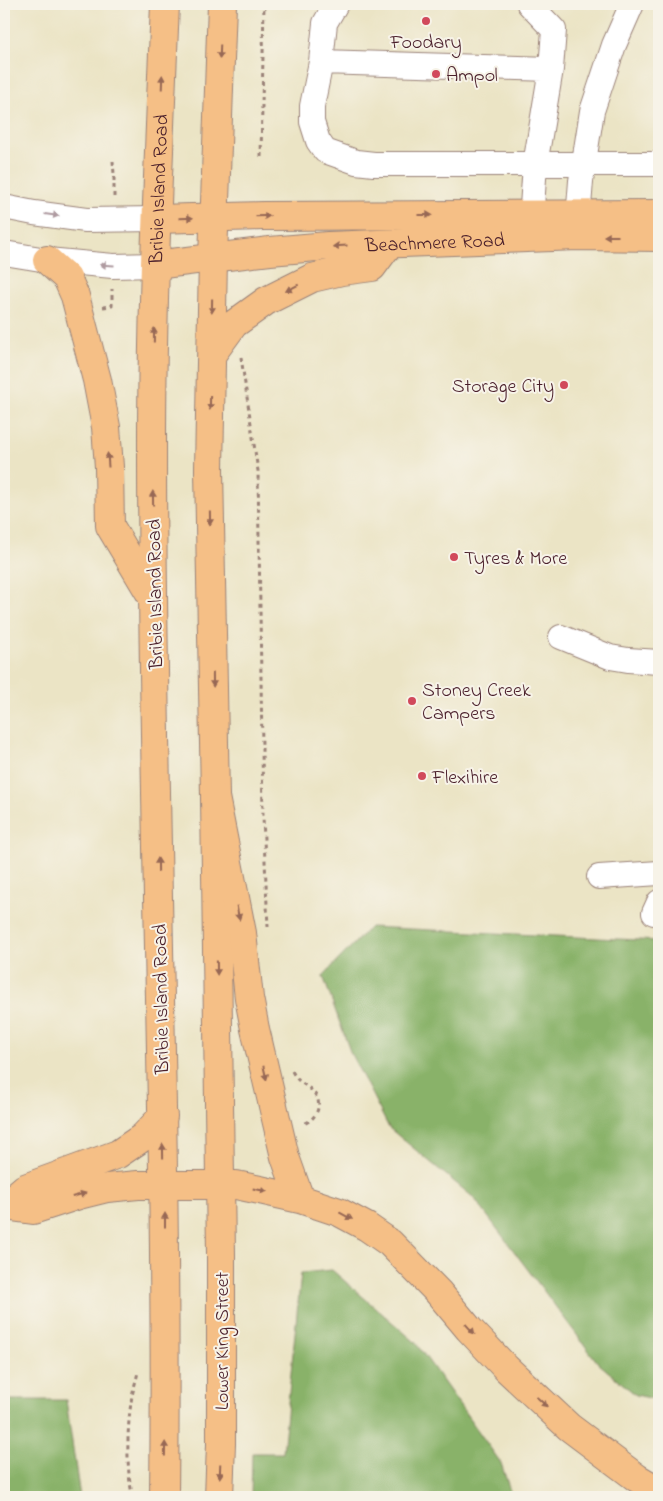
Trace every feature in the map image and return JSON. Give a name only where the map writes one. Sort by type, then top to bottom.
[{"type":"main road","name":"Bribie Island Road","points":[[164,1185],[152,446],[155,265],[165,4]]},
{"type":"main road","points":[[220,1185],[209,469],[214,217],[222,4]]},
{"type":"main road","name":"Beachmere Road","points":[[157,219],[214,217],[531,226],[658,222]]},
{"type":"main road","name":"Beachmere Road","points":[[155,265],[280,250],[389,244],[531,226]]},
{"type":"main road","points":[[212,354],[234,324],[266,302],[312,278],[372,267],[389,244]]},
{"type":"main road","points":[[46,260],[67,278],[75,296],[98,380],[106,427],[110,526],[154,599]]},
{"type":"main road","points":[[215,797],[242,933],[254,1030],[278,1130],[290,1173],[300,1199]]},
{"type":"main road","points":[[4,1206],[25,1188],[118,1154],[143,1137],[163,1116]]},
{"type":"main road","points":[[4,1206],[33,1210],[107,1188],[164,1185],[236,1185],[300,1199],[339,1212],[367,1227],[390,1244],[438,1292],[469,1329],[506,1368],[569,1427],[638,1478],[659,1491]]},
{"type":"main road","points":[[164,1185],[164,1497]]},
{"type":"main road","name":"Lower King Street","points":[[219,1497],[221,1444],[220,1185]]},
{"type":"street","points":[[336,4],[325,23],[321,62],[312,106],[312,122],[318,141],[325,151],[356,162],[374,164],[659,164]]},
{"type":"street","points":[[529,4],[554,30],[551,69],[535,165],[531,226]]},
{"type":"street","points":[[578,225],[584,163],[592,111],[614,45],[632,4]]},
{"type":"street","points":[[321,62],[551,69]]},
{"type":"street","points":[[4,207],[34,214],[86,220],[157,219]]},
{"type":"street","points":[[4,253],[46,260],[112,266],[155,265]]},
{"type":"street","points":[[561,637],[610,657],[659,662]]},
{"type":"street","points":[[599,878],[659,873]]},
{"type":"path","points":[[261,157],[264,4]]},
{"type":"path","points":[[234,324],[244,375],[258,471],[264,817],[268,931]]},
{"type":"path","points":[[278,1130],[307,1122],[316,1114],[318,1108],[314,1093],[296,1078],[292,1070]]},
{"type":"path","points":[[133,1497],[128,1472],[129,1422],[131,1400],[138,1370]]},
{"type":"green space","points":[[370,927],[659,941],[659,1400],[636,1395],[598,1363],[474,1198],[389,1128],[351,1054],[323,976]]},
{"type":"green space","points":[[332,1270],[415,1342],[501,1463],[512,1497],[251,1497],[252,1453],[283,1453],[301,1273]]},
{"type":"green space","points":[[4,1400],[66,1400],[80,1497],[4,1497]]},
{"type":"place","name":"Foodary","points":[[426,21]]},
{"type":"place","name":"Ampol","points":[[436,74]]},
{"type":"place","name":"Storage City","points":[[564,385]]},
{"type":"place","name":"Tyres & More","points":[[454,557]]},
{"type":"place","name":"Stoney Creek Campers","points":[[412,701]]},
{"type":"place","name":"Flexihire","points":[[422,776]]}]
